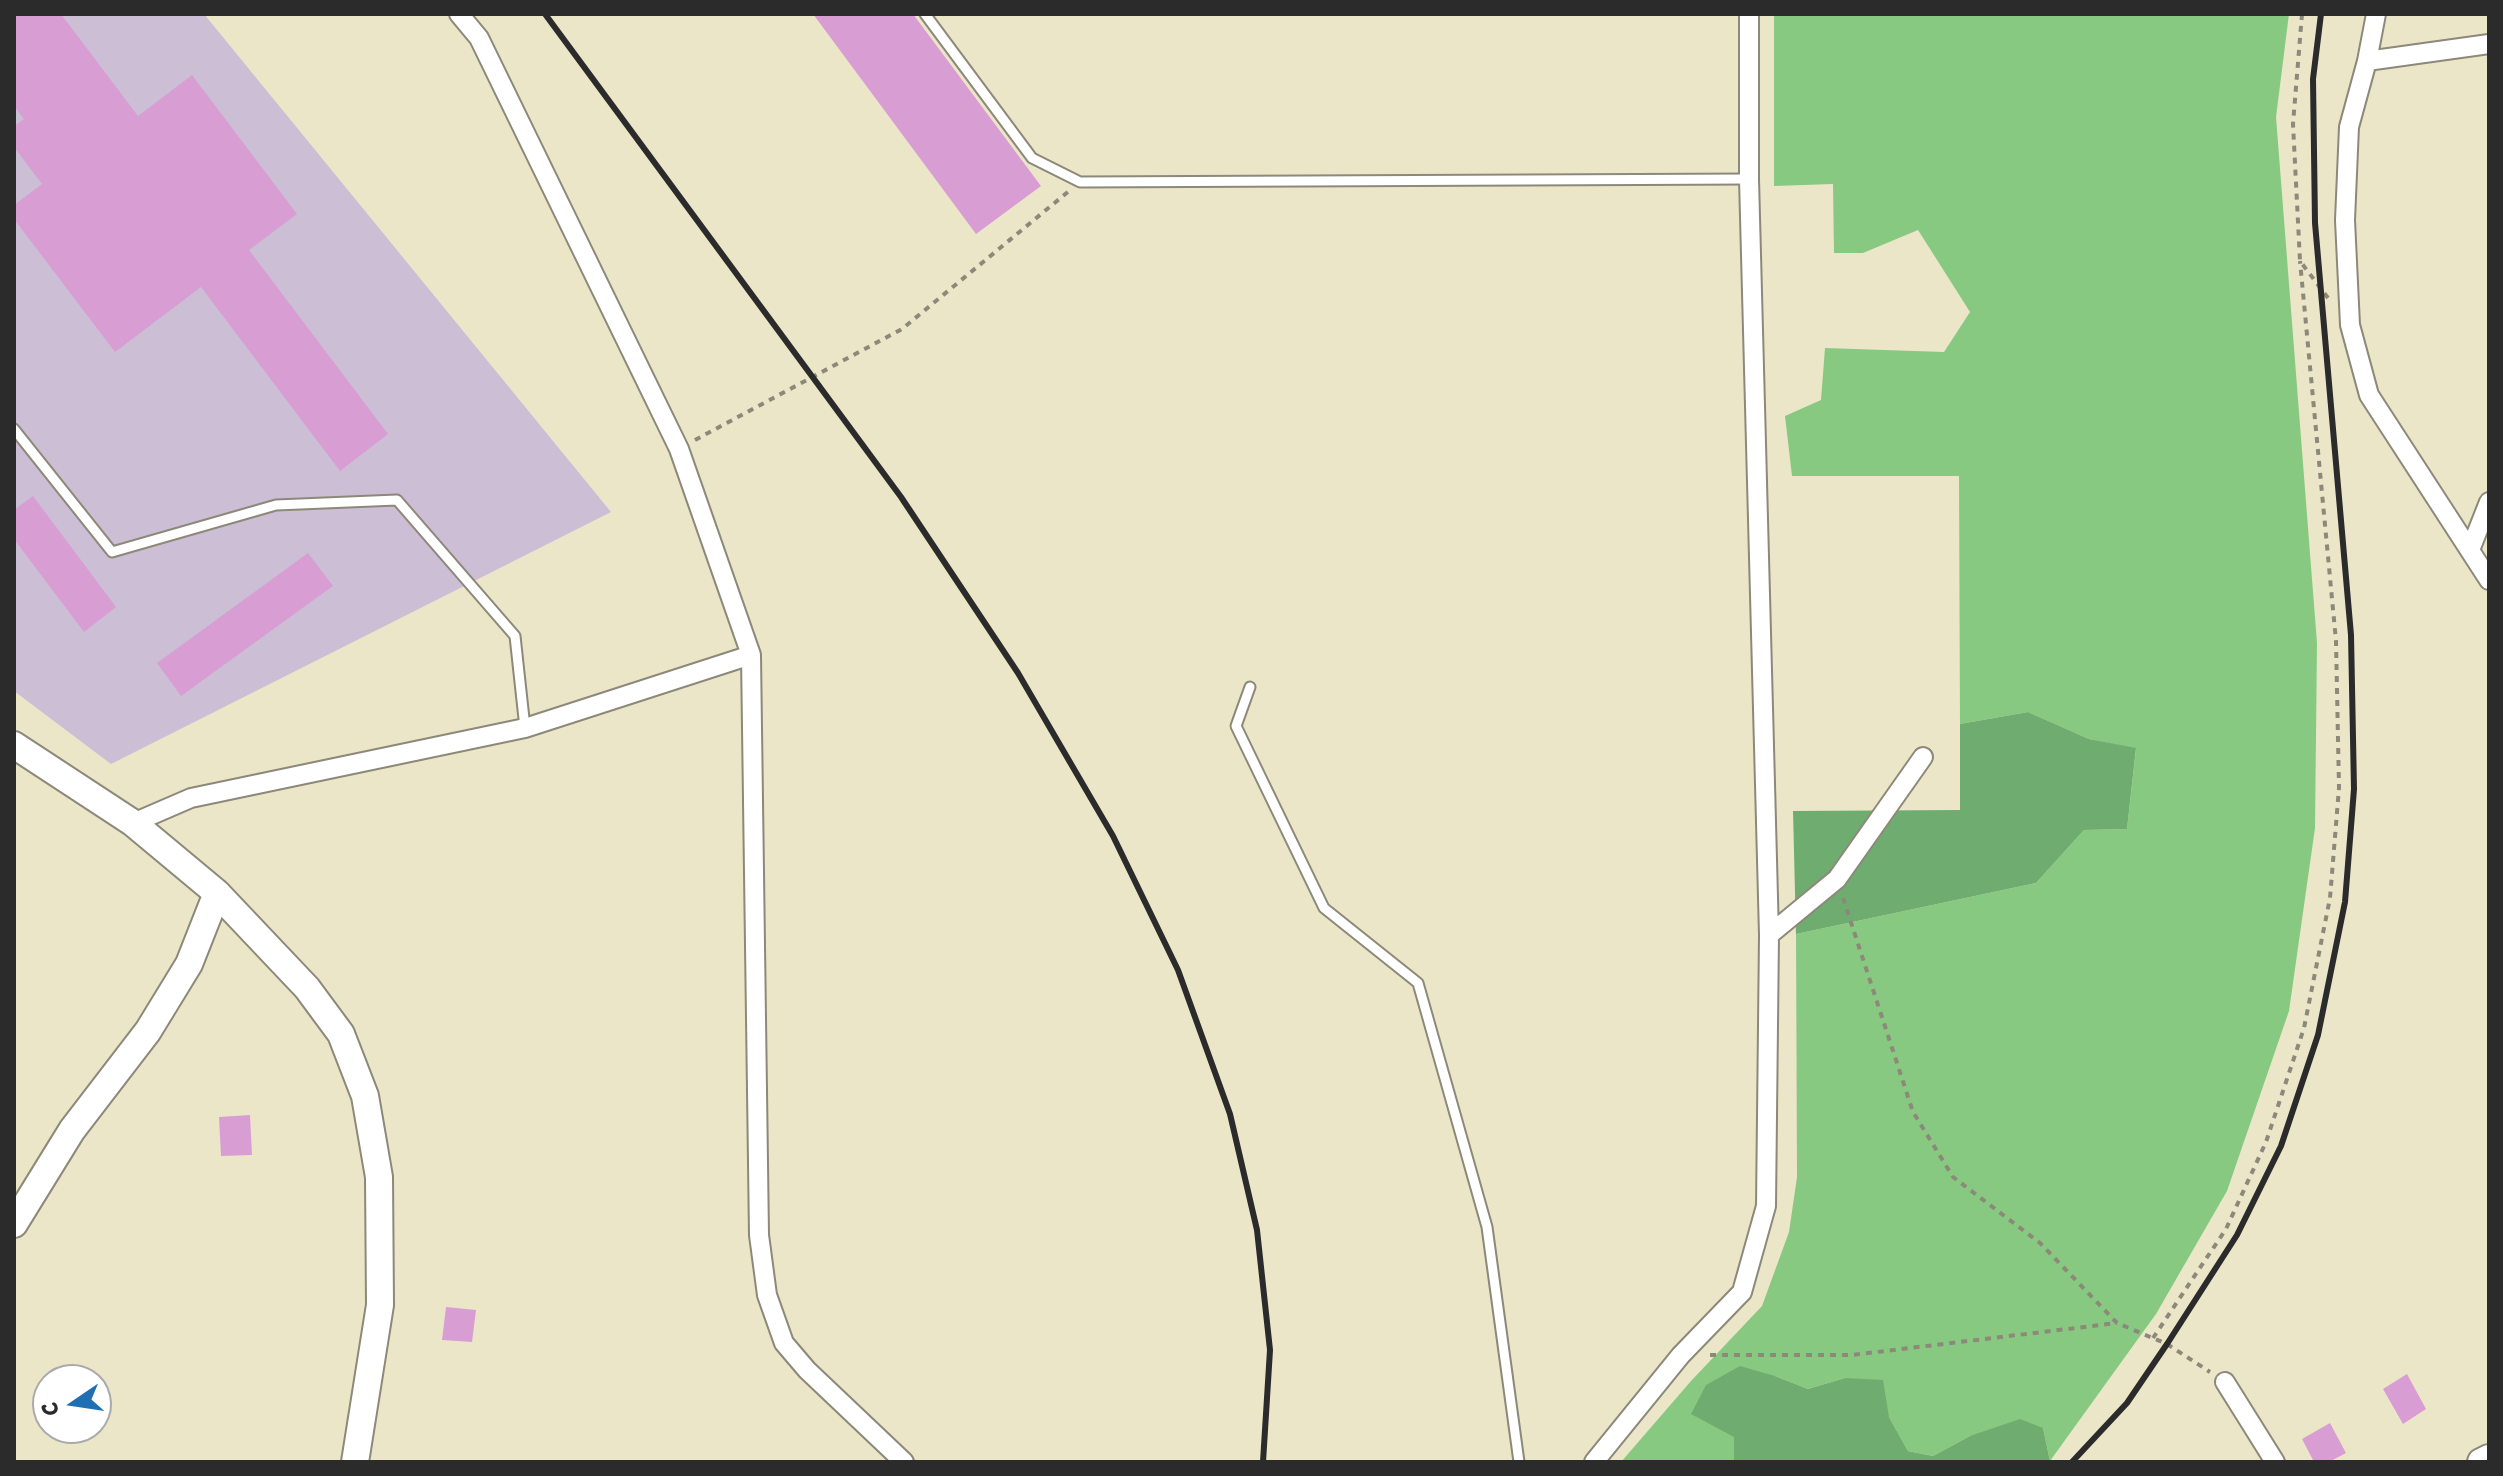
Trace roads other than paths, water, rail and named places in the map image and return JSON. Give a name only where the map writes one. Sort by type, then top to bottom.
[{"type":"main road","points":[[14,745],[133,823],[217,893],[307,988],[341,1034],[365,1096],[379,1177],[380,1305],[355,1462]]},
{"type":"main road","points":[[14,1224],[72,1130],[148,1031],[189,964],[217,893]]},
{"type":"main road","points":[[2481,1462],[2489,1458]]},
{"type":"street","points":[[459,14],[479,38],[679,449],[751,655],[759,1235],[767,1295],[784,1343],[807,1370],[904,1462]]},
{"type":"street","points":[[1594,1462],[1681,1355],[1742,1292],[1766,1206],[1769,935],[1749,179],[1749,14]]},
{"type":"street","points":[[2376,14],[2349,127],[2345,220],[2350,325],[2369,395],[2489,580]]},
{"type":"street","points":[[2367,61],[2489,44]]},
{"type":"street","points":[[2470,550],[2489,502]]},
{"type":"street","points":[[133,823],[191,798],[525,728],[751,655]]},
{"type":"street","points":[[1769,935],[1837,879],[1923,757]]},
{"type":"street","points":[[2225,1382],[2275,1462]]},
{"type":"lane","points":[[925,14],[1032,158],[1080,182],[1749,179]]},
{"type":"lane","points":[[14,429],[112,552],[276,505],[397,500],[515,636],[525,728]]},
{"type":"lane","points":[[1250,687],[1236,726],[1324,908],[1418,983],[1487,1227],[1519,1462]]},
{"type":"railway","points":[[545,14],[901,497],[1018,673],[1113,836],[1178,970],[1230,1114],[1257,1230],[1270,1350],[1263,1462]]},
{"type":"railway","points":[[2072,1462],[2127,1403],[2167,1344],[2237,1235],[2281,1146],[2318,1035],[2345,902],[2354,789],[2351,635],[2315,223],[2313,79],[2321,14]]}]
